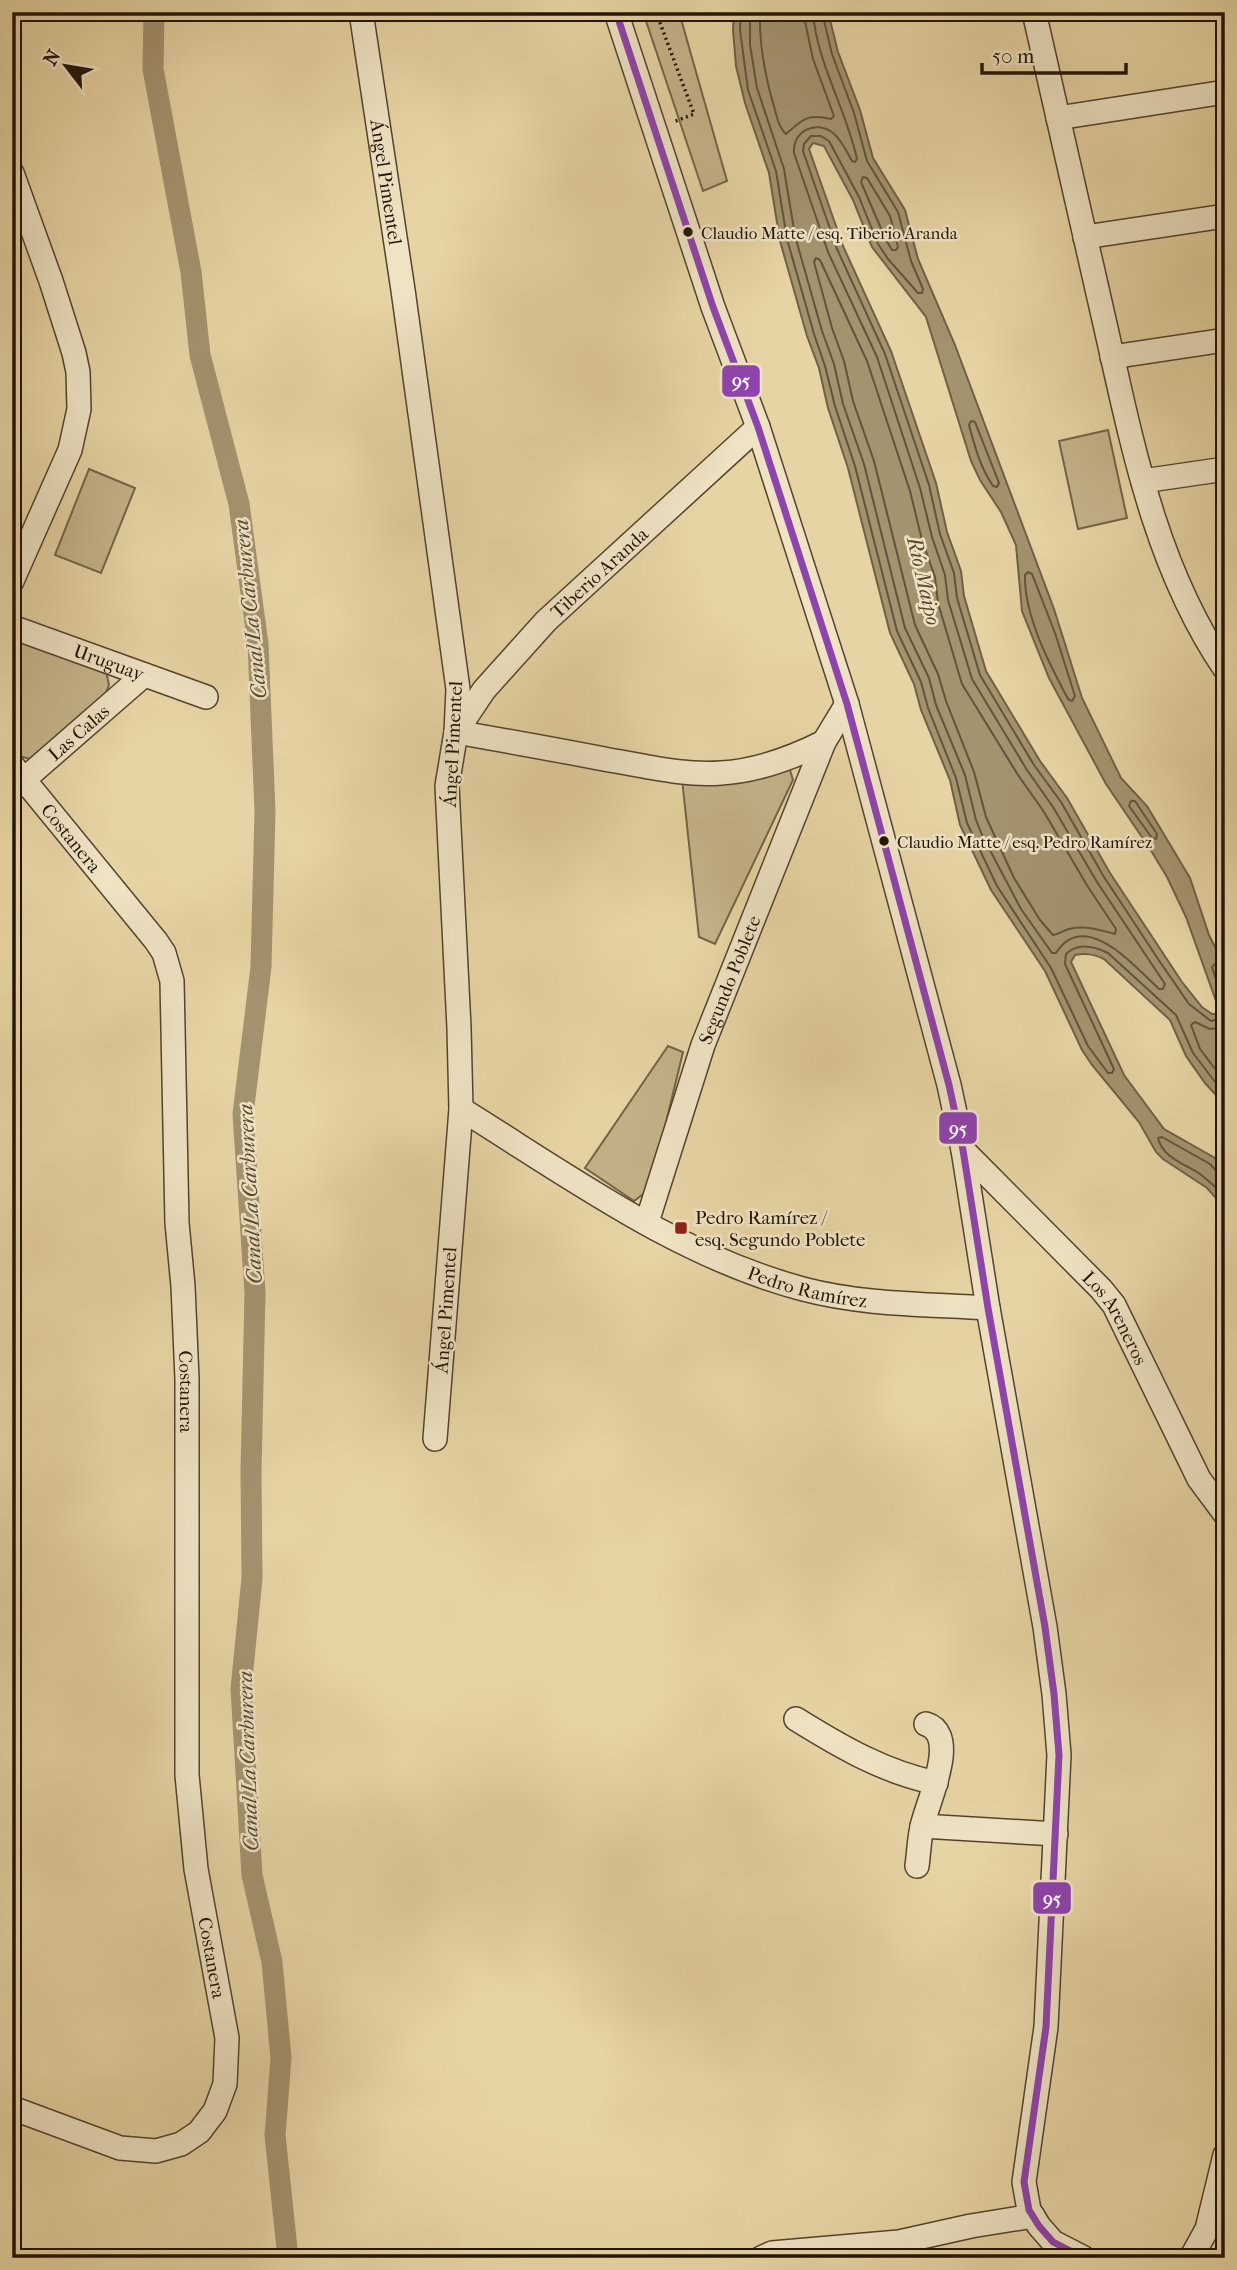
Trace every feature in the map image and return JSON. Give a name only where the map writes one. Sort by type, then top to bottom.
[{"type":"street","name":"Ángel Pimentel","points":[[361,12],[403,290],[458,689],[456,732],[448,770],[447,802],[461,1109],[435,1439]]},
{"type":"street","points":[[616,12],[713,307],[758,427],[847,704],[949,1085],[963,1150],[1049,1654],[1059,1755],[1046,2027],[1024,2182],[1029,2210],[1053,2242],[1084,2258]]},
{"type":"street","points":[[1034,12],[1112,357],[1157,532],[1181,593],[1225,668]]},
{"type":"street","points":[[1058,118],[1225,92]]},
{"type":"street","points":[[12,173],[74,353],[79,390],[76,430],[70,450],[12,581]]},
{"type":"street","points":[[1085,237],[1225,216]]},
{"type":"street","points":[[1112,357],[1225,340]]},
{"type":"street","name":"Tiberio Aranda","points":[[456,732],[484,690],[546,621],[758,427]]},
{"type":"street","points":[[1143,481],[1225,469]]},
{"type":"street","name":"Uruguay","points":[[12,626],[206,697]]},
{"type":"street","name":"Las Calas","points":[[16,778],[144,675]]},
{"type":"street","name":"Segundo Poblete","points":[[647,1222],[703,1045],[824,741],[847,704]]},
{"type":"street","points":[[456,732],[669,770],[706,774],[766,765],[824,741]]},
{"type":"street","name":"Costanera","points":[[12,2108],[120,2148],[143,2152],[181,2144],[206,2124],[221,2097],[227,2070],[228,2038],[196,1869],[187,1775],[187,1379],[177,1223],[172,982],[163,953],[156,942],[16,778]]},
{"type":"street","name":"Pedro Ramírez","points":[[461,1109],[595,1194],[732,1265],[805,1290],[864,1300],[988,1308]]},
{"type":"street","name":"Los Areneros","points":[[963,1150],[1114,1305],[1199,1479],[1225,1514]]},
{"type":"street","points":[[796,1719],[870,1762],[891,1771],[936,1783]]},
{"type":"street","points":[[917,1866],[922,1826],[941,1761],[940,1737],[935,1728],[926,1724]]},
{"type":"street","points":[[922,1826],[1056,1834]]},
{"type":"street","points":[[1191,2258],[1208,2229],[1225,2155]]},
{"type":"street","points":[[761,2258],[772,2253],[899,2242],[1033,2216]]},
{"type":"path","points":[[655,129],[694,114],[656,12]]},
{"type":"shaded area","points":[[643,12],[679,12],[727,181],[703,191]]},
{"type":"shaded area","points":[[1108,430],[1127,518],[1078,529],[1059,441]]},
{"type":"shaded area","points":[[89,469],[135,488],[101,573],[55,555]]},
{"type":"shaded area","points":[[12,634],[106,671],[109,685],[104,698],[34,760],[19,756],[12,748]]},
{"type":"shaded area","points":[[789,767],[793,780],[715,944],[699,937],[682,779]]},
{"type":"shaded area","points":[[668,1046],[683,1052],[650,1189],[634,1201],[585,1168]]},
{"type":"water","name":"Río Maipo","points":[[734,12],[828,12],[838,52],[860,110],[873,158],[905,210],[918,259],[955,345],[1054,609],[1082,698],[1121,778],[1147,806],[1190,878],[1209,935],[1225,967],[1225,1105],[1186,1056],[1170,1020],[1104,959],[1090,954],[1079,954],[1075,955],[1071,962],[1124,1075],[1164,1129],[1215,1158],[1225,1170],[1225,1208],[1207,1188],[1156,1152],[1139,1122],[1092,1065],[1082,1050],[1045,971],[991,890],[960,825],[950,780],[921,710],[914,684],[890,633],[848,468],[780,241],[769,173],[745,103],[736,66]],"holes":[[[813,143],[824,146],[853,200],[872,247],[926,317],[971,461],[1001,512],[1016,545],[1022,611],[1049,678],[1106,784],[1167,877],[1186,917],[1216,1001],[1216,1014],[1202,1007],[1182,982],[1110,873],[1067,798],[1040,761],[986,671],[936,483],[891,351],[843,246],[809,149]]]},
{"type":"waterway","name":"Canal La Carburera","points":[[154,12],[153,69],[191,272],[200,355],[239,504],[258,644],[265,811],[261,967],[243,1114],[255,1293],[251,1472],[252,1578],[241,1689],[252,1875],[272,1962],[281,2058],[275,2135],[288,2258]]},
{"type":"transit line","name":"95","points":[[616,12],[713,307],[758,427],[847,704],[949,1085],[963,1150],[988,1308],[1045,1627],[1059,1755],[1046,2027],[1024,2182],[1029,2210],[1039,2226],[1053,2242],[1084,2258]]},
{"type":"place","name":"Claudio Matte / esq. Tiberio Aranda","points":[[688,232]]},
{"type":"place","name":"Claudio Matte / esq. Pedro Ramírez","points":[[884,841]]},
{"type":"place","name":"Pedro Ramírez / esq. Segundo Poblete","points":[[681,1228]]}]
